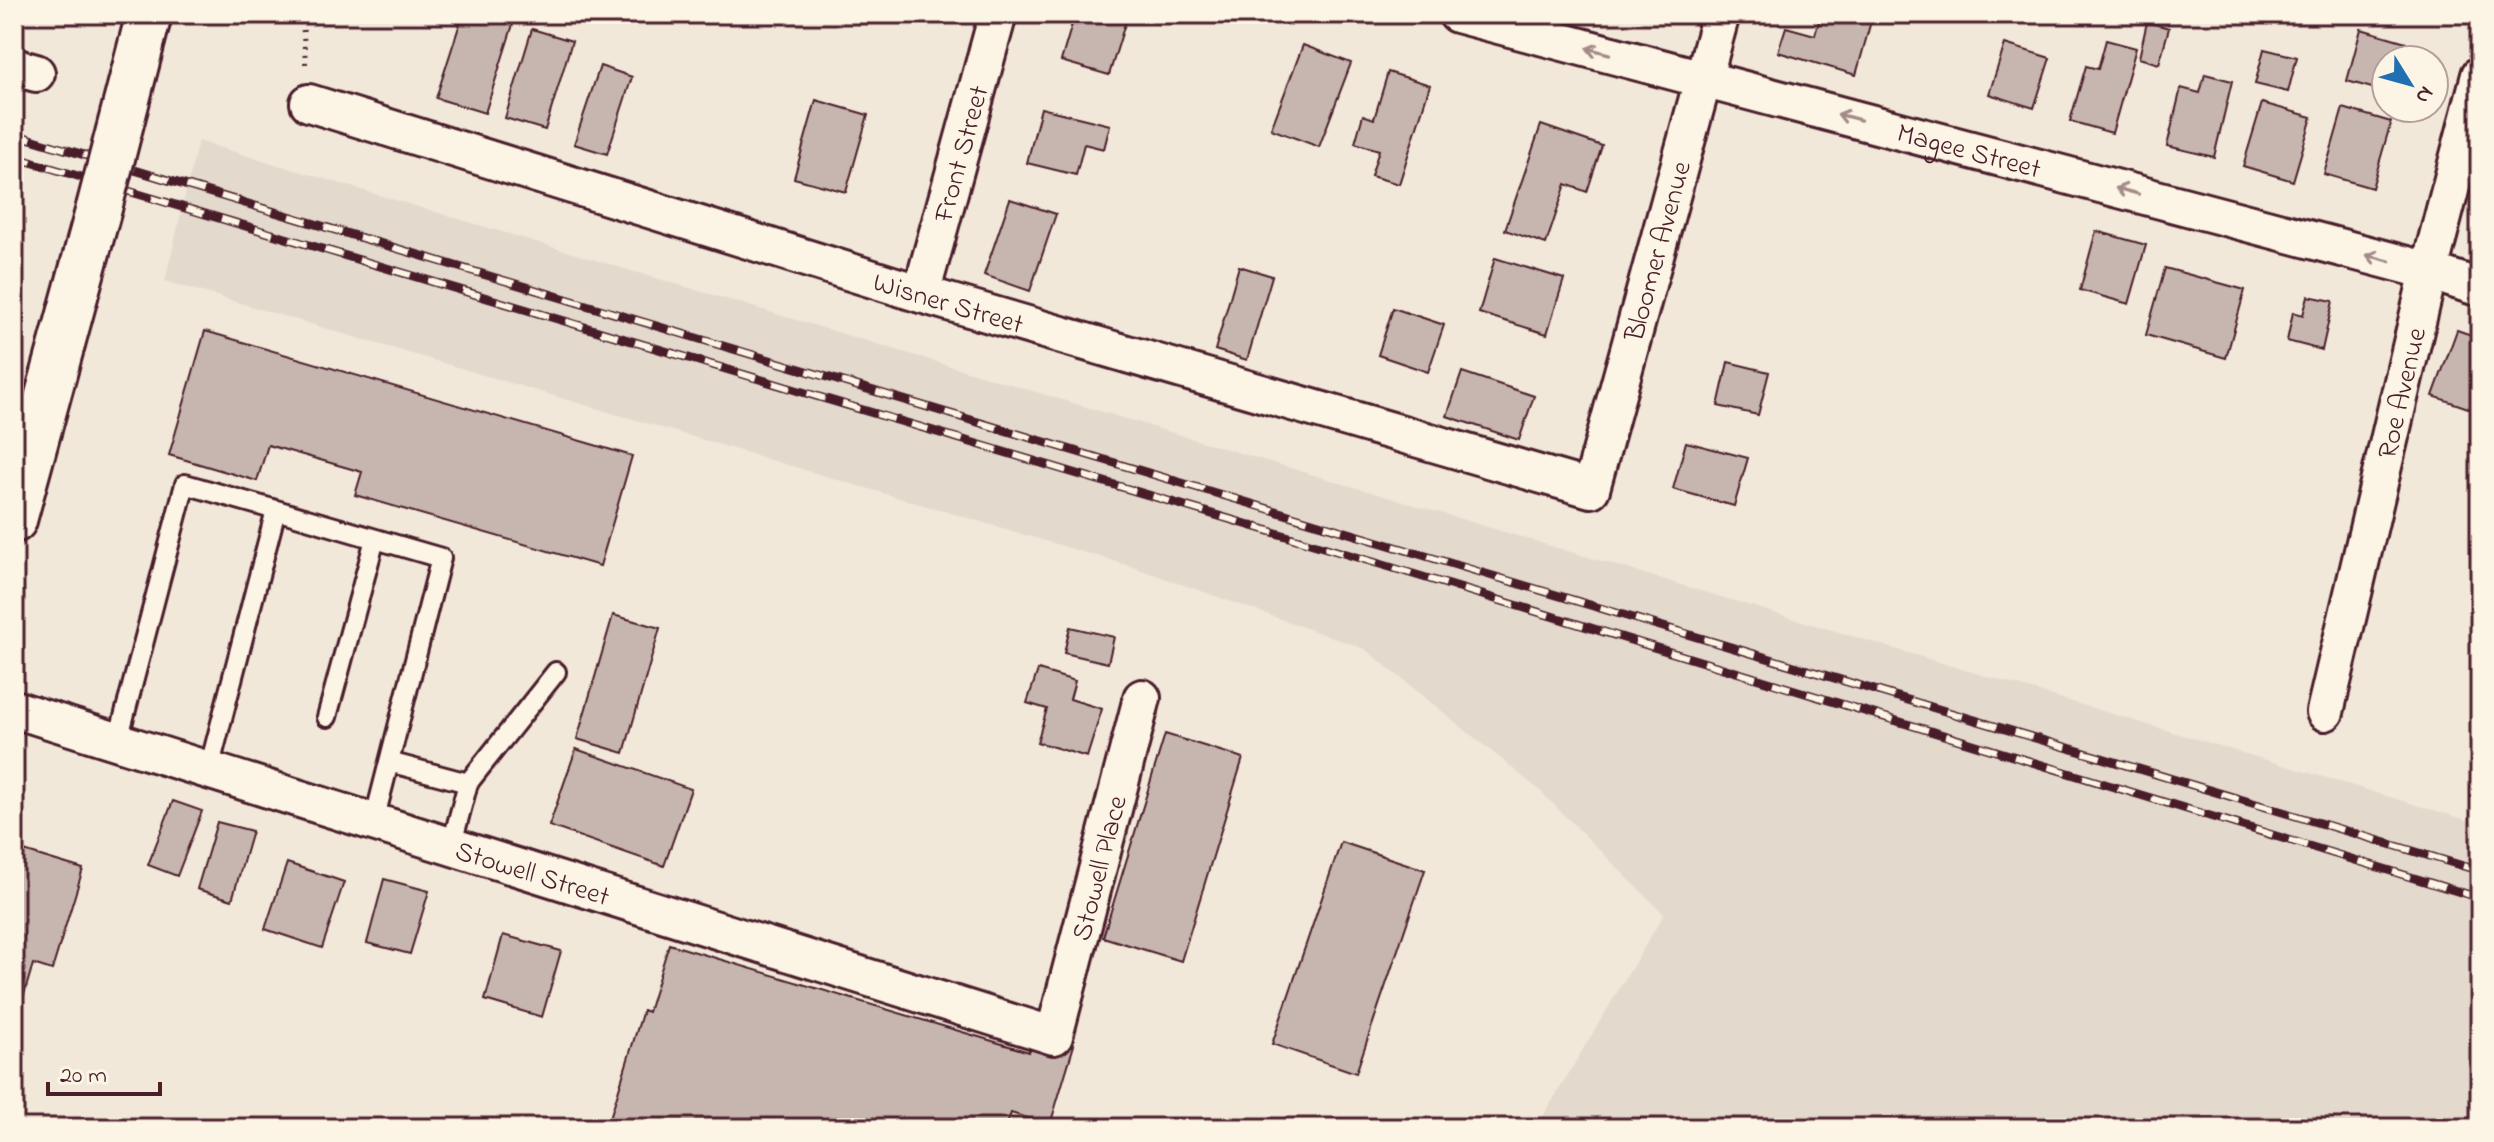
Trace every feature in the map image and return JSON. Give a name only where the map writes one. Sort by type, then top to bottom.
[{"type":"street","name":"Front Street","points":[[921,294],[998,14]]},
{"type":"street","name":"Magee Street","points":[[1457,14],[2429,271],[2480,288]]},
{"type":"street","name":"Bloomer Avenue","points":[[1591,489],[1721,14]]},
{"type":"street","points":[[14,520],[148,16]]},
{"type":"street","name":"Roe Avenue","points":[[2325,712],[2429,271],[2480,75]]},
{"type":"street","name":"Wisner Street","points":[[309,103],[921,294],[1591,489]]},
{"type":"street","name":"Stowell Place","points":[[1054,1036],[1142,698]]},
{"type":"street","name":"Stowell Street","points":[[14,709],[1054,1036]]},
{"type":"lane","points":[[118,740],[185,484],[441,558],[374,821]]},
{"type":"lane","points":[[209,769],[276,510]]},
{"type":"lane","points":[[327,717],[375,539]]},
{"type":"lane","points":[[451,847],[468,783],[556,672]]},
{"type":"lane","points":[[389,762],[468,783]]},
{"type":"path","points":[[302,14],[309,103]]},
{"type":"shaded area","points":[[198,141],[2480,824],[2480,1128],[1536,1128],[1664,914],[1538,789],[1365,649],[1130,566],[165,281]]},
{"type":"building","points":[[463,14],[502,14],[515,18],[485,113],[436,98]]},
{"type":"building","points":[[1075,14],[1128,14],[1109,75],[1061,61]]},
{"type":"building","points":[[1821,14],[1873,14],[1856,75],[1778,52],[1786,27],[1815,35]]},
{"type":"building","points":[[2147,22],[2169,28],[2159,64],[2139,58]]},
{"type":"building","points":[[532,29],[572,41],[545,130],[505,118]]},
{"type":"building","points":[[2361,29],[2406,42],[2370,44],[2370,87],[2347,81]]},
{"type":"building","points":[[2106,40],[2136,48],[2112,133],[2070,121],[2086,66],[2098,69]]},
{"type":"building","points":[[2005,44],[2050,58],[2034,108],[1989,94]]},
{"type":"building","points":[[1303,45],[1351,63],[1319,147],[1271,129]]},
{"type":"building","points":[[2264,49],[2297,57],[2288,92],[2255,84]]},
{"type":"building","points":[[600,66],[632,77],[607,154],[574,144]]},
{"type":"building","points":[[1388,72],[1430,85],[1399,184],[1371,176],[1379,150],[1355,143],[1363,115],[1374,119]]},
{"type":"building","points":[[2205,74],[2232,81],[2214,157],[2167,146],[2181,88],[2200,93]]},
{"type":"building","points":[[816,100],[868,115],[846,192],[794,178]]},
{"type":"building","points":[[2262,103],[2312,117],[2293,181],[2243,166]]},
{"type":"building","points":[[1041,108],[1110,125],[1104,149],[1084,144],[1076,175],[1027,163]]},
{"type":"building","points":[[2343,108],[2370,116],[2370,124],[2390,124],[2372,188],[2324,174]]},
{"type":"building","points":[[1541,125],[1602,146],[1587,192],[1566,184],[1546,244],[1505,230]]},
{"type":"building","points":[[1010,199],[1056,214],[1030,291],[984,275]]},
{"type":"building","points":[[2096,231],[2146,245],[2129,304],[2080,290]]},
{"type":"building","points":[[1495,258],[1564,279],[1547,334],[1479,313]]},
{"type":"building","points":[[1239,266],[1272,276],[1247,360],[1215,350]]},
{"type":"building","points":[[2165,268],[2245,290],[2226,358],[2146,335]]},
{"type":"building","points":[[2308,296],[2333,301],[2322,350],[2287,341],[2293,312],[2303,315]]},
{"type":"building","points":[[1393,308],[1444,325],[1428,372],[1378,355]]},
{"type":"building","points":[[2457,330],[2480,338],[2480,412],[2433,396]]},
{"type":"building","points":[[205,331],[632,456],[600,566],[355,495],[362,472],[268,445],[257,481],[169,455]]},
{"type":"building","points":[[1728,362],[1769,372],[1758,415],[1718,406]]},
{"type":"building","points":[[1462,372],[1534,396],[1519,440],[1447,416]]},
{"type":"building","points":[[1686,442],[1748,458],[1734,506],[1673,489]]},
{"type":"building","points":[[613,615],[660,628],[624,753],[577,739]]},
{"type":"building","points":[[1070,627],[1114,637],[1108,663],[1064,653]]},
{"type":"building","points":[[1038,670],[1075,681],[1070,699],[1102,709],[1087,757],[1037,742],[1047,709],[1027,703]]},
{"type":"building","points":[[1165,734],[1243,758],[1181,961],[1103,937]]},
{"type":"building","points":[[576,749],[691,789],[664,866],[549,826]]},
{"type":"building","points":[[173,801],[202,811],[177,876],[148,865]]},
{"type":"building","points":[[217,822],[252,831],[232,900],[197,889]]},
{"type":"building","points":[[1341,842],[1425,870],[1356,1073],[1272,1044]]},
{"type":"building","points":[[14,848],[83,869],[52,970],[33,964],[18,1015],[14,1014]]},
{"type":"building","points":[[287,863],[344,882],[322,948],[265,929]]},
{"type":"building","points":[[384,879],[429,891],[410,954],[367,943]]},
{"type":"building","points":[[503,935],[561,951],[542,1017],[485,1000]]},
{"type":"building","points":[[669,944],[1029,1052],[1034,1034],[1074,1045],[1050,1125],[1011,1113],[1006,1128],[607,1128],[643,1010],[648,1012]]},
{"type":"railway","points":[[14,134],[2480,871]]},
{"type":"railway","points":[[14,157],[1390,567],[2480,898]]}]
